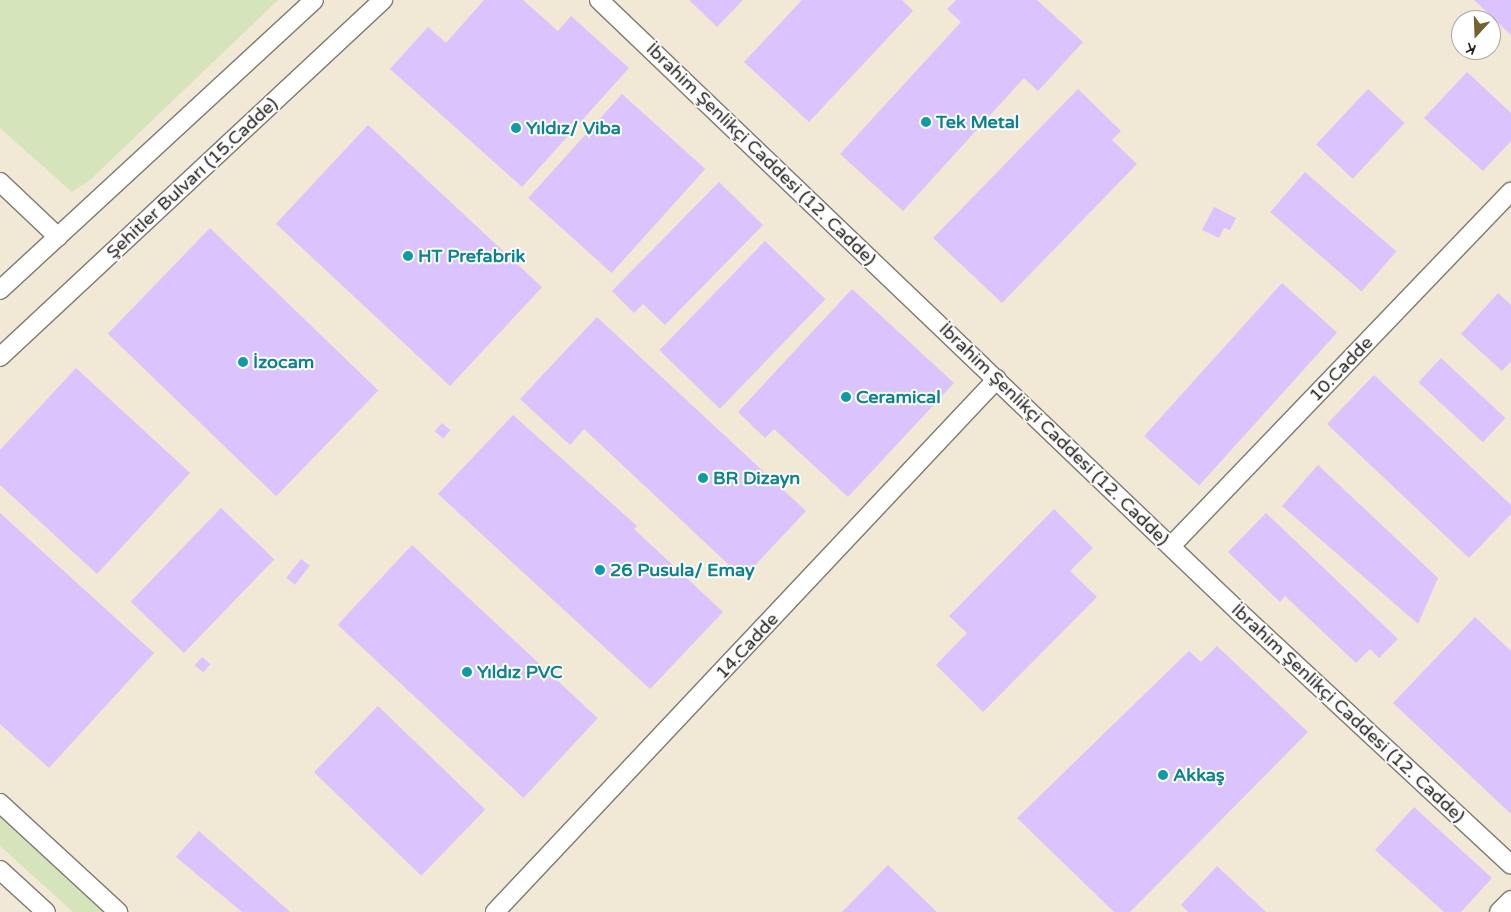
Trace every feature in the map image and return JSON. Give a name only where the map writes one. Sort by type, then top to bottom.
[{"type":"street","points":[[0,290],[314,0]]},
{"type":"street","name":"Şehitler Bulvarı (15.Cadde)","points":[[0,357],[383,0]]},
{"type":"street","name":"İbrahim Şenlikçi Caddesi (12. Cadde)","points":[[599,0],[1171,546],[1511,865]]},
{"type":"street","points":[[0,182],[58,237]]},
{"type":"street","name":"10.Cadde","points":[[1171,546],[1511,192]]},
{"type":"street","name":"14.Cadde","points":[[494,912],[997,379]]},
{"type":"street","points":[[0,804],[118,912]]},
{"type":"street","points":[[0,870],[46,912]]},
{"type":"street","points":[[1499,912],[1511,900]]},
{"type":"shaded area","points":[[0,0],[1511,0],[1511,912],[0,912]]},
{"type":"green space","points":[[0,0],[278,0],[90,180],[72,192],[0,128]]},
{"type":"green space","points":[[0,815],[106,912],[73,912],[0,846]]},
{"type":"building","name":"Yıldız/ Viba","points":[[484,0],[523,0],[558,31],[571,16],[629,68],[522,187],[390,69],[428,27],[446,43]]},
{"type":"building","points":[[689,0],[743,0],[717,27]]},
{"type":"building","points":[[802,0],[902,0],[913,11],[809,122],[744,62]]},
{"type":"building","name":"Tek Metal","points":[[956,0],[1037,0],[1083,42],[1038,91],[1024,78],[903,211],[840,154],[961,22],[947,9]]},
{"type":"building","points":[[1474,0],[1511,0],[1511,35],[1501,26],[1501,10],[1485,10]]},
{"type":"building","points":[[1467,72],[1511,113],[1511,141],[1483,171],[1424,118]]},
{"type":"building","points":[[1078,89],[1121,131],[1112,140],[1137,164],[1002,303],[933,238]]},
{"type":"building","points":[[1368,89],[1405,123],[1353,179],[1316,145]]},
{"type":"building","points":[[622,94],[705,169],[612,273],[528,198]]},
{"type":"building","name":"HT Prefabrik","points":[[368,125],[542,287],[450,386],[276,224]]},
{"type":"building","points":[[1305,172],[1396,251],[1362,291],[1270,212]]},
{"type":"building","points":[[719,182],[763,225],[665,325],[643,304],[634,313],[612,291]]},
{"type":"building","points":[[1214,207],[1236,218],[1230,230],[1224,228],[1219,238],[1202,230]]},
{"type":"building","name":"İzocam","points":[[210,228],[378,391],[276,496],[108,334]]},
{"type":"building","points":[[765,241],[825,299],[720,409],[659,350]]},
{"type":"building","points":[[1282,283],[1337,333],[1199,486],[1144,436]]},
{"type":"building","name":"Ceramical","points":[[852,289],[954,383],[848,497],[774,429],[765,438],[738,412]]},
{"type":"building","points":[[1498,293],[1511,305],[1511,361],[1502,371],[1461,334]]},
{"type":"building","name":"BR Dizayn","points":[[597,317],[806,511],[743,578],[584,429],[570,445],[520,399]]},
{"type":"building","points":[[1441,358],[1505,418],[1483,442],[1418,382]]},
{"type":"building","points":[[76,368],[190,473],[97,574],[0,485],[0,450]]},
{"type":"building","points":[[1374,375],[1511,505],[1511,514],[1469,558],[1327,424]]},
{"type":"building","name":"26 Pusula/ Emay","points":[[513,415],[637,526],[634,529],[723,612],[650,689],[438,494]]},
{"type":"building","points":[[442,423],[450,430],[443,439],[435,431]]},
{"type":"building","points":[[1318,465],[1438,578],[1418,624],[1282,506]]},
{"type":"building","points":[[221,508],[274,559],[184,653],[131,602]]},
{"type":"building","points":[[1054,509],[1093,548],[1070,571],[1097,597],[983,712],[936,665],[967,633],[949,616]]},
{"type":"building","points":[[0,513],[154,653],[49,768],[0,724]]},
{"type":"building","points":[[1266,513],[1398,639],[1379,658],[1370,649],[1356,663],[1285,596],[1280,602],[1228,552]]},
{"type":"building","name":"Yıldız PVC","points":[[412,545],[598,718],[523,798],[338,625]]},
{"type":"building","points":[[301,559],[310,566],[295,585],[286,578]]},
{"type":"building","points":[[1475,617],[1511,651],[1511,814],[1393,703]]},
{"type":"building","name":"Akkaş","points":[[1217,646],[1308,732],[1130,912],[1114,912],[1017,818],[1189,651],[1201,662]]},
{"type":"building","points":[[202,657],[210,664],[203,673],[195,665]]},
{"type":"building","points":[[378,706],[485,810],[421,876],[314,772]]},
{"type":"building","points":[[1414,807],[1492,878],[1461,912],[1444,912],[1375,850]]},
{"type":"building","points":[[199,831],[290,912],[242,912],[176,857]]},
{"type":"building","points":[[888,865],[937,912],[842,912]]},
{"type":"building","points":[[1217,866],[1266,912],[1188,912],[1181,905]]},
{"type":"place","name":"Tek Metal","points":[[926,122]]},
{"type":"place","name":"Yıldız/ Viba","points":[[516,128]]},
{"type":"place","name":"HT Prefabrik","points":[[408,256]]},
{"type":"place","name":"İzocam","points":[[243,362]]},
{"type":"place","name":"Ceramical","points":[[846,397]]},
{"type":"place","name":"BR Dizayn","points":[[703,478]]},
{"type":"place","name":"26 Pusula/ Emay","points":[[600,570]]},
{"type":"place","name":"Yıldız PVC","points":[[467,672]]},
{"type":"place","name":"Akkaş","points":[[1163,775]]}]
